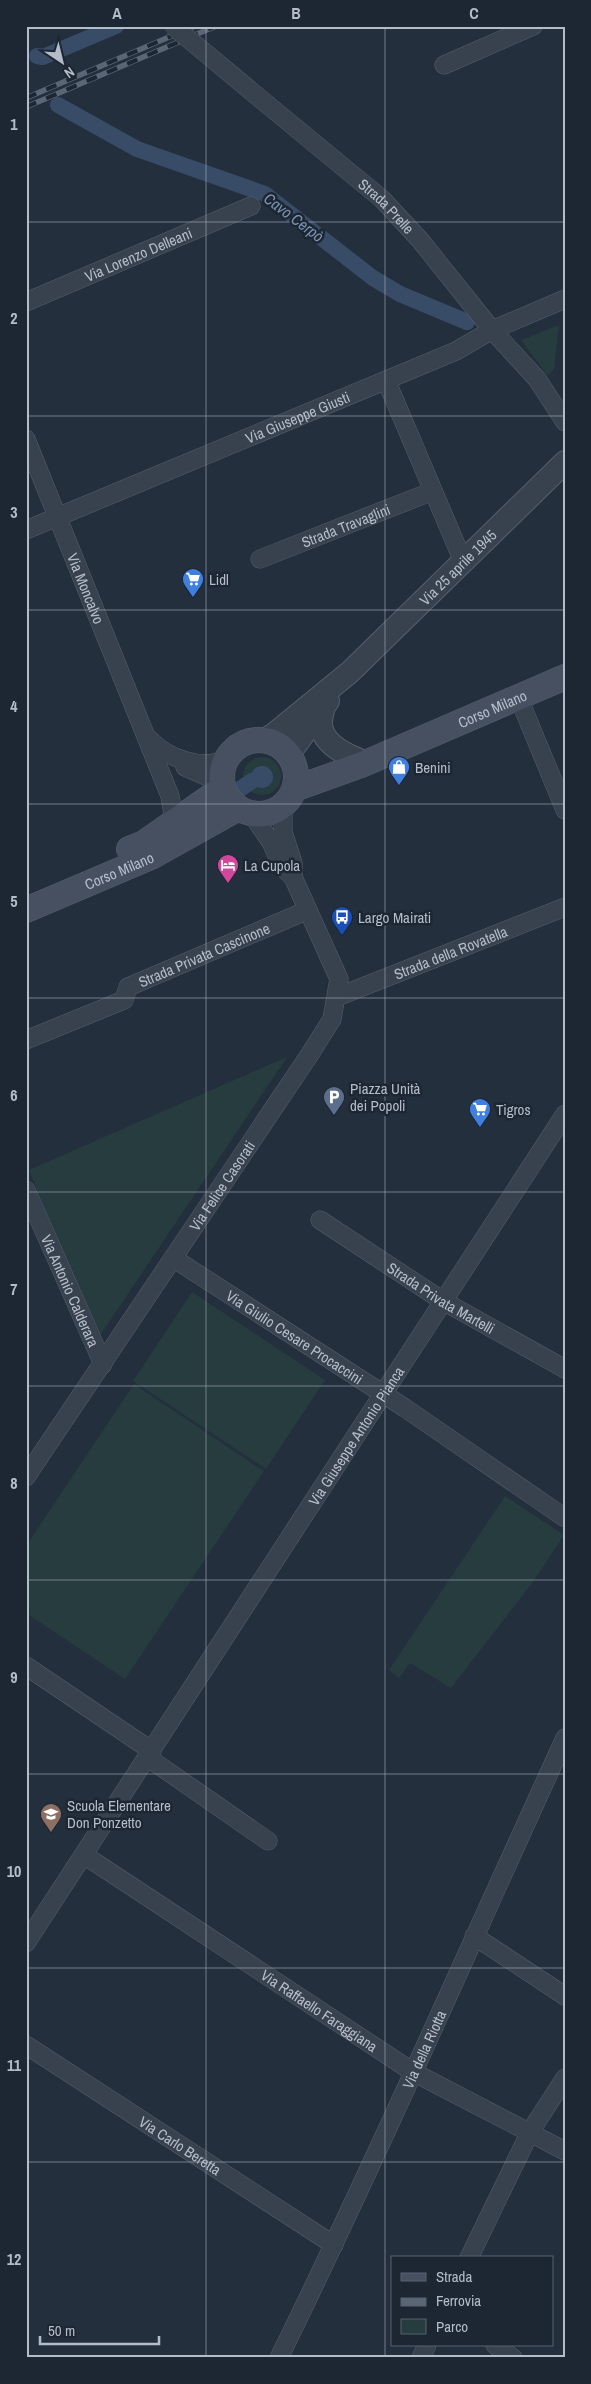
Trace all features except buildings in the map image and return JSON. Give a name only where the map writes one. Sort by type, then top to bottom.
[{"type":"main road","name":"Corso Milano","points":[[288,797],[565,677]]},
{"type":"main road","points":[[252,740],[264,740],[279,745],[290,757],[296,774],[288,797],[265,813],[245,811],[202,815],[240,744],[252,740]]},
{"type":"main road","name":"Corso Milano","points":[[290,757],[306,765],[357,759],[392,752]]},
{"type":"main road","points":[[224,777],[229,798],[245,811]]},
{"type":"main road","name":"Corso Milano","points":[[26,896],[144,843],[170,825],[202,815]]},
{"type":"main road","name":"Corso Milano","points":[[26,910],[153,856],[202,815]]},
{"type":"main road","points":[[26,902],[140,850],[144,843]]},
{"type":"street","name":"Strada Prelle","points":[[173,26],[382,199],[420,240],[492,330],[537,378],[565,422]]},
{"type":"street","points":[[444,65],[533,26]]},
{"type":"street","name":"Via Lorenzo Delleani","points":[[26,302],[251,206]]},
{"type":"street","name":"Via Giuseppe Giusti","points":[[26,530],[456,351],[492,330],[565,299]]},
{"type":"street","points":[[386,380],[463,562]]},
{"type":"street","name":"Via Moncalvo","points":[[26,439],[149,742],[165,753],[197,768],[224,777]]},
{"type":"street","name":"Via 25 aprile 1945","points":[[296,728],[350,672],[565,462]]},
{"type":"street","name":"Strada Travaglini","points":[[260,559],[433,491]]},
{"type":"street","name":"Via 25 aprile 1945","points":[[296,728],[324,706],[350,672]]},
{"type":"street","points":[[518,696],[565,810]]},
{"type":"street","points":[[324,706],[320,724],[328,739],[335,747],[357,759]]},
{"type":"street","points":[[264,740],[296,728]]},
{"type":"street","points":[[290,757],[296,728]]},
{"type":"street","points":[[149,742],[170,796],[172,813],[170,825]]},
{"type":"street","points":[[197,768],[218,763],[224,777]]},
{"type":"street","name":"Via Felice Casorati","points":[[26,1477],[332,1019],[339,979],[293,877],[293,863],[283,832],[288,797]]},
{"type":"street","name":"Via Felice Casorati","points":[[245,811],[272,842],[282,868],[293,877]]},
{"type":"street","name":"Strada della Rovatella","points":[[337,997],[565,907]]},
{"type":"street","name":"Strada Privata Cascinone","points":[[26,1040],[124,1000],[128,987],[308,910]]},
{"type":"street","name":"Via Giuseppe Antonio Pianca","points":[[26,1943],[565,1114]]},
{"type":"street","name":"Via Antonio Calderara","points":[[26,1190],[103,1364]]},
{"type":"street","name":"Strada Privata Martelli","points":[[320,1220],[443,1301],[565,1369]]},
{"type":"street","name":"Via Giulio Cesare Procaccini","points":[[173,1258],[383,1394],[565,1518]]},
{"type":"street","points":[[26,1666],[268,1841]]},
{"type":"street","name":"Via della Riotta","points":[[278,2358],[334,2245],[565,1738]]},
{"type":"street","name":"Via Raffaello Faraggiana","points":[[84,1855],[413,2072],[565,2151]]},
{"type":"street","points":[[474,1936],[565,1996]]},
{"type":"street","name":"Via Carlo Beretta","points":[[26,2045],[334,2245]]},
{"type":"street","points":[[470,2256],[530,2132],[565,2078]]},
{"type":"street","points":[[421,2358],[427,2346]]},
{"type":"street","points":[[496,2346],[513,2358]]},
{"type":"green space","points":[[559,325],[554,369],[548,376],[521,340]]},
{"type":"green space","points":[[262,757],[276,762],[281,776],[276,790],[262,795],[248,790],[243,776],[248,762]]},
{"type":"green space","points":[[287,1057],[101,1334],[95,1333],[29,1170]]},
{"type":"green space","points":[[192,1292],[325,1380],[266,1469],[133,1381]]},
{"type":"green space","points":[[134,1384],[264,1471],[125,1679],[26,1613],[26,1546]]},
{"type":"green space","points":[[505,1496],[564,1535],[533,1582],[451,1688],[410,1663],[399,1678],[389,1670]]},
{"type":"water","points":[[262,766],[272,773],[273,777],[266,787],[262,788],[252,781],[251,777],[258,767]]},
{"type":"waterway","points":[[37,56],[43,57],[116,26]]},
{"type":"waterway","name":"Cavo Cerpò","points":[[58,105],[137,149],[265,194],[373,278],[400,294],[467,322]]},
{"type":"waterway","points":[[216,805],[252,781]]},
{"type":"railway","points":[[26,98],[195,26]]},
{"type":"railway","points":[[26,107],[216,26]]},
{"type":"place","name":"Lidl","points":[[193,598]]},
{"type":"place","name":"Benini","points":[[399,786]]},
{"type":"place","name":"La Cupola","points":[[228,884]]},
{"type":"place","name":"Largo Mairati","points":[[342,936]]},
{"type":"place","name":"Piazza Unità dei Popoli","points":[[334,1116]]},
{"type":"place","name":"Tigros","points":[[480,1128]]},
{"type":"place","name":"Scuola Elementare Don Ponzetto","points":[[51,1833]]}]
